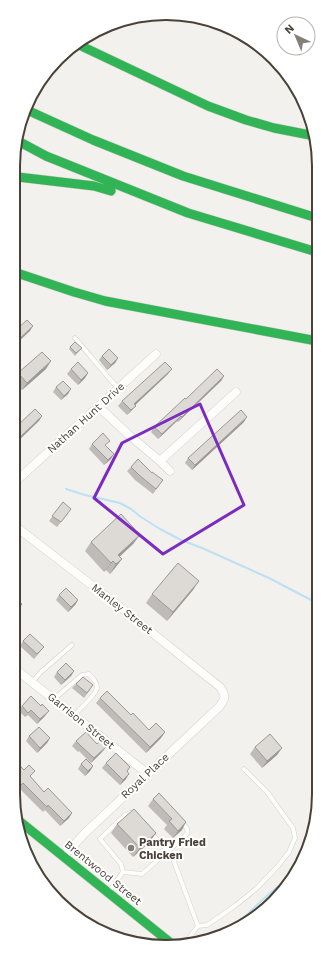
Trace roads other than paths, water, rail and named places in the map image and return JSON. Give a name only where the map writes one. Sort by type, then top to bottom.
[{"type":"main road","points":[[82,47],[208,106],[267,126],[308,135]]},
{"type":"main road","points":[[33,105],[68,123],[94,140]]},
{"type":"main road","points":[[30,112],[94,140],[183,176],[312,216]]},
{"type":"main road","points":[[22,143],[46,156],[188,213]]},
{"type":"main road","points":[[20,177],[94,186],[312,250]]},
{"type":"main road","points":[[20,274],[105,301],[312,340]]},
{"type":"main road","name":"Brentwood Street","points":[[23,824],[167,940]]},
{"type":"street","name":"Nathan Hunt Drive","points":[[20,477],[156,354]]},
{"type":"street","points":[[160,461],[236,392]]},
{"type":"street","points":[[99,406],[170,471]]},
{"type":"street","name":"Manley Street","points":[[20,530],[220,687],[224,693],[224,696]]},
{"type":"street","name":"Garrison Street","points":[[20,673],[148,774]]},
{"type":"street","name":"Royal Place","points":[[64,856],[84,834],[220,707],[224,700],[224,696]]},
{"type":"lane","points":[[75,338],[118,388]]},
{"type":"lane","points":[[32,682],[41,672],[72,645]]},
{"type":"lane","points":[[54,699],[82,675],[89,674],[95,680],[97,688],[92,697],[74,715]]},
{"type":"lane","points":[[189,938],[198,926],[207,925],[256,889],[290,852],[295,838],[293,828],[267,792],[244,769]]},
{"type":"lane","points":[[109,893],[123,872],[121,864],[100,840],[125,815],[131,813],[136,816]]},
{"type":"lane","points":[[123,872],[142,874],[187,834],[187,828],[176,817]]},
{"type":"lane","points":[[146,827],[168,851],[173,859],[198,926]]},
{"type":"waterway","points":[[66,489],[120,503],[160,529],[181,540],[269,578],[312,600]]},
{"type":"waterway","points":[[246,916],[282,883]]},
{"type":"place","name":"Pantry Fried Chicken","points":[[131,848]]}]
